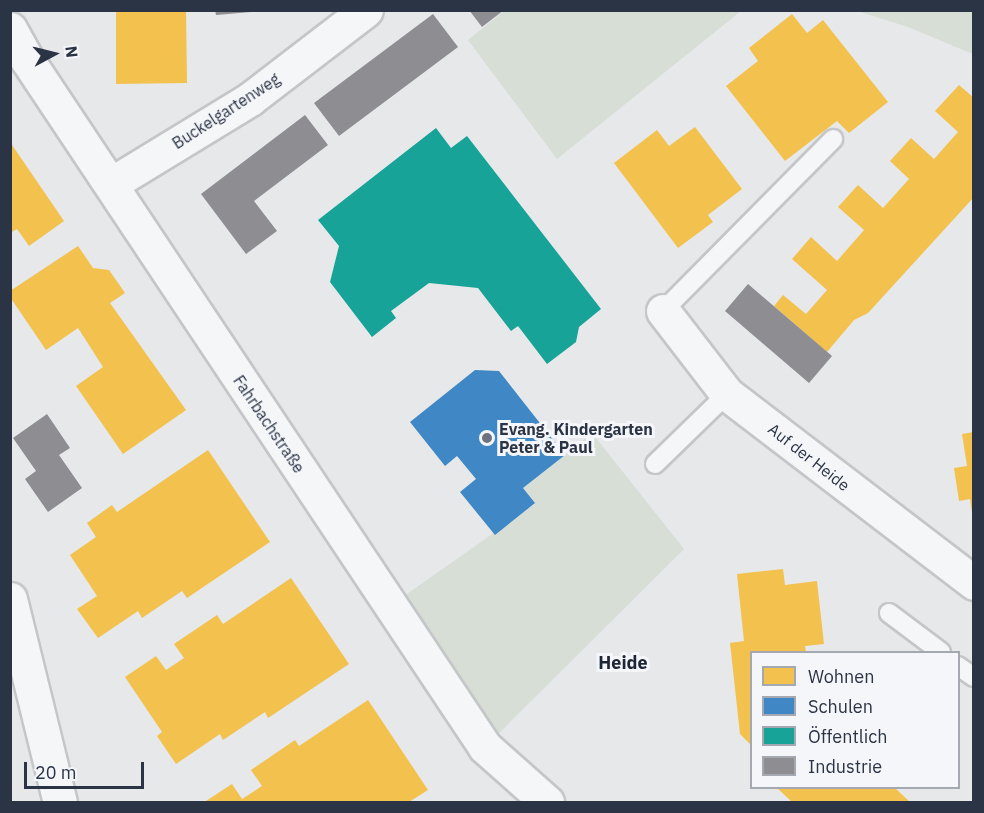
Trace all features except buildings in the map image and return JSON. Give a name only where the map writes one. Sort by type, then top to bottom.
[{"type":"street","name":"Buckelgartenweg","points":[[111,184],[250,99],[366,10]]},
{"type":"street","name":"Fahrbachstraße","points":[[10,29],[26,58],[485,747],[547,802]]},
{"type":"street","name":"Auf der Heide","points":[[663,311],[727,394],[974,583]]},
{"type":"street","points":[[10,599],[60,802]]},
{"type":"lane","points":[[663,311],[833,139]]},
{"type":"lane","points":[[655,464],[727,394]]},
{"type":"lane","points":[[889,613],[940,651]]},
{"type":"lane","points":[[960,667],[974,677]]},
{"type":"shaded area","points":[[504,11],[741,11],[557,159],[468,40]]},
{"type":"shaded area","points":[[857,11],[973,11],[973,54],[908,27]]},
{"type":"shaded area","points":[[592,433],[684,549],[485,747],[390,606],[535,504],[523,488]]},
{"type":"place","name":"Evang. Kindergarten Peter & Paul","points":[[487,438]]},
{"type":"district","name":"Heide","points":[[623,663]]}]
